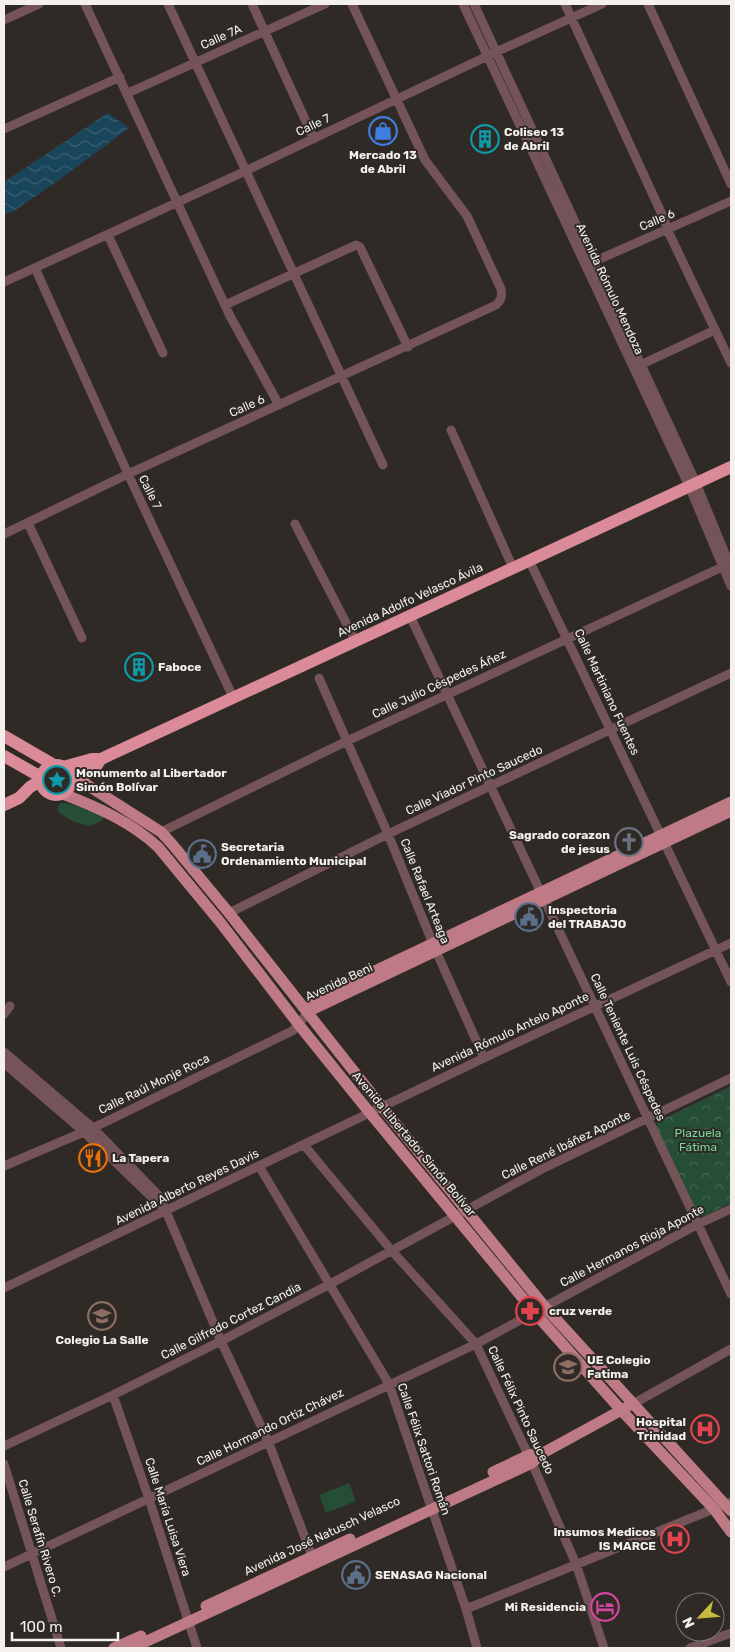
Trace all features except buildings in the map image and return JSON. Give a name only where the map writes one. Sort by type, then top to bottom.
[{"type":"highway","name":"Avenida Adolfo Velasco Ávila","points":[[67,778],[95,768],[101,760],[234,697],[731,467]]},
{"type":"highway","points":[[4,736],[67,778]]},
{"type":"highway","points":[[4,756],[42,783],[53,796],[67,778]]},
{"type":"highway","name":"Avenida Adolfo Velasco Ávila","points":[[67,778],[92,759],[101,760]]},
{"type":"highway","points":[[16,763],[24,783],[24,791],[20,798]]},
{"type":"highway","points":[[42,783],[46,769],[67,778]]},
{"type":"highway","points":[[4,805],[20,798],[30,787],[42,783]]},
{"type":"main road","name":"Avenida Libertador Simón Bolívar","points":[[67,778],[160,832],[172,844],[382,1107],[462,1213],[621,1410],[714,1509],[731,1532]]},
{"type":"main road","name":"Avenida Libertador Simón Bolívar","points":[[67,778],[78,799],[118,818],[148,837],[158,847],[220,922],[370,1113],[462,1213]]},
{"type":"main road","name":"Avenida Beni","points":[[662,839],[731,802]]},
{"type":"main road","name":"Avenida Beni","points":[[307,1012],[312,1003],[320,997],[435,947],[662,839],[731,811]]},
{"type":"main road","name":"Avenida Libertador Simón Bolívar","points":[[540,1310],[730,1506]]},
{"type":"main road","name":"Avenida José Natusch Velasco","points":[[114,1648],[188,1618],[543,1453],[633,1404]]},
{"type":"main road","name":"Avenida José Natusch Velasco","points":[[132,1648],[188,1618]]},
{"type":"street","points":[[4,20],[39,4]]},
{"type":"street","points":[[85,4],[225,305],[279,405]]},
{"type":"street","points":[[168,4],[383,465]]},
{"type":"street","points":[[252,4],[314,139]]},
{"type":"street","name":"Calle 7A","points":[[128,93],[324,4]]},
{"type":"street","points":[[352,4],[396,99]]},
{"type":"street","name":"Avenida Rómulo Mendoza","points":[[463,4],[492,54],[593,262],[637,366]]},
{"type":"street","name":"Avenida Rómulo Mendoza","points":[[474,4],[492,54],[729,565],[731,586]]},
{"type":"street","points":[[565,4],[661,212],[667,229],[731,363]]},
{"type":"street","name":"Calle 7","points":[[4,282],[602,4]]},
{"type":"street","points":[[648,4],[731,184]]},
{"type":"street","points":[[4,129],[120,77]]},
{"type":"street","name":"Calle 6","points":[[4,534],[128,474],[408,347],[496,305],[500,301],[502,297],[501,289],[466,216],[425,160],[396,99]]},
{"type":"street","name":"Calle 6","points":[[593,262],[731,203]]},
{"type":"street","points":[[108,234],[163,354]]},
{"type":"street","points":[[225,305],[356,245],[360,246],[408,347]]},
{"type":"street","name":"Calle 7","points":[[35,268],[128,474],[234,697]]},
{"type":"street","points":[[637,366],[715,330]]},
{"type":"street","points":[[451,430],[513,568]]},
{"type":"street","points":[[28,523],[82,638]]},
{"type":"street","points":[[295,524],[355,640]]},
{"type":"street","name":"Calle Martiniano Fuentes","points":[[529,560],[568,638],[731,982]]},
{"type":"street","name":"Calle Julio Céspedes Áñez","points":[[160,832],[446,694],[729,565]]},
{"type":"street","name":"Calle Teniente Luis Céspedes","points":[[410,616],[731,1294]]},
{"type":"street","name":"Calle Viador Pinto Saucedo","points":[[229,913],[388,834],[731,673]]},
{"type":"street","name":"Calle Rafael Arteaga","points":[[319,678],[484,1058]]},
{"type":"street","name":"Avenida Rómulo Antelo Aponte","points":[[382,1107],[731,943]]},
{"type":"street","points":[[4,1014],[10,1006]]},
{"type":"street","name":"Calle Raúl Monje Roca","points":[[4,1166],[93,1128],[292,1031],[299,1025],[307,1012]]},
{"type":"street","points":[[4,1052],[93,1128],[160,1197],[221,1340],[268,1441],[314,1560]]},
{"type":"street","points":[[4,1063],[83,1131],[166,1211]]},
{"type":"street","name":"Calle René Ibáñez Aponte","points":[[462,1213],[542,1169],[731,1078]]},
{"type":"street","name":"Avenida Alberto Reyes Davis","points":[[4,1288],[382,1107]]},
{"type":"street","name":"Calle Félix Pinto Saucedo","points":[[304,1145],[392,1251],[476,1344],[530,1459],[576,1564],[604,1648]]},
{"type":"street","name":"Calle Félix Sattori Román","points":[[260,1166],[389,1384],[466,1609],[477,1648]]},
{"type":"street","name":"Calle Hermanos Rioja Aponte","points":[[540,1310],[698,1224],[731,1209]]},
{"type":"street","name":"Calle Gilfredo Cortez Candia","points":[[4,1446],[113,1395],[330,1284],[462,1213]]},
{"type":"street","name":"Calle Hormando Ortiz Chávez","points":[[4,1567],[476,1344],[540,1310]]},
{"type":"street","points":[[633,1404],[731,1349]]},
{"type":"street","name":"Calle María Luisa Viera","points":[[113,1395],[150,1499],[198,1648]]},
{"type":"street","name":"Calle Serafín Rivero C.","points":[[4,1464],[61,1648]]},
{"type":"street","points":[[466,1609],[714,1509],[730,1506]]},
{"type":"street","points":[[690,1648],[731,1632]]},
{"type":"green space","points":[[61,803],[71,804],[88,810],[103,817],[102,821],[90,826],[72,821],[57,810]]},
{"type":"green space","name":"Plazuela Fátima","points":[[731,1086],[731,1203],[704,1216],[697,1214],[656,1128],[657,1122]]},
{"type":"green space","points":[[349,1483],[356,1501],[326,1513],[319,1495]]},
{"type":"water","points":[[108,113],[129,128],[52,185],[12,212],[4,214],[4,182]]},
{"type":"place","name":"Mercado 13 de Abril","points":[[383,131]]},
{"type":"place","name":"Coliseo 13 de Abril","points":[[485,139]]},
{"type":"place","name":"Faboce","points":[[139,667]]},
{"type":"place","name":"Monumento al Libertador Simón Bolívar","points":[[57,780]]},
{"type":"place","name":"Sagrado corazon de jesus","points":[[629,842]]},
{"type":"place","name":"Secretaria Ordenamiento Municipal","points":[[202,854]]},
{"type":"place","name":"Inspectoria del TRABAJO","points":[[529,917]]},
{"type":"place","name":"La Tapera","points":[[93,1158]]},
{"type":"place","name":"cruz verde","points":[[530,1311]]},
{"type":"place","name":"Colegio La Salle","points":[[102,1316]]},
{"type":"place","name":"UE Colegio Fatima","points":[[568,1367]]},
{"type":"place","name":"Hospital Trinidad","points":[[705,1429]]},
{"type":"place","name":"Insumos Medicos IS MARCE","points":[[675,1539]]},
{"type":"place","name":"SENASAG Nacional","points":[[356,1575]]},
{"type":"place","name":"Mi Residencia","points":[[605,1607]]}]
